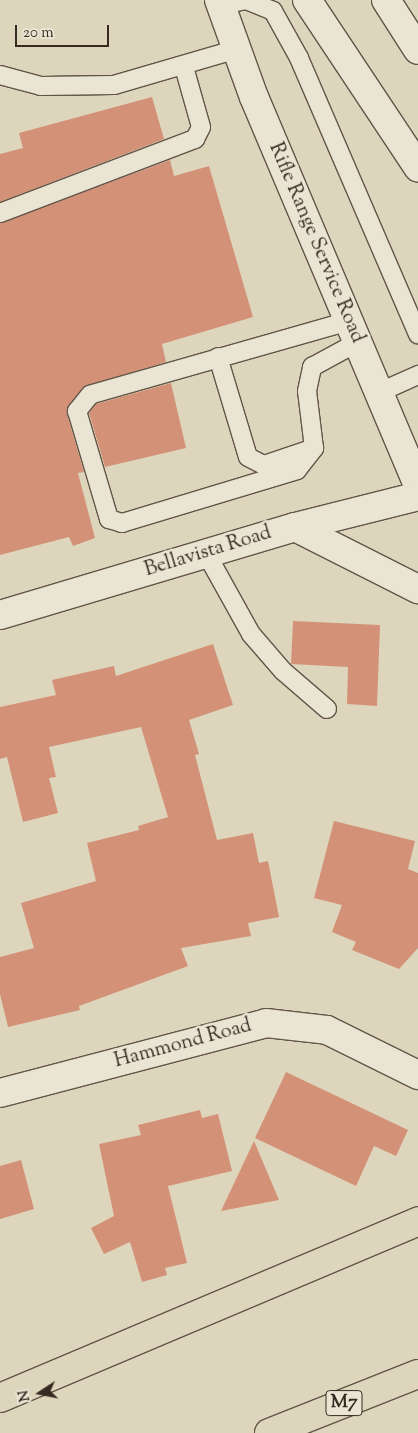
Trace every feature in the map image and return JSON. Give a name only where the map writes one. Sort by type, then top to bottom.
[{"type":"main road","points":[[0,1398],[418,1221]]},
{"type":"main road","name":"M7","points":[[269,1433],[418,1374]]},
{"type":"street","points":[[307,0],[418,167]]},
{"type":"street","points":[[386,0],[418,50]]},
{"type":"street","name":"Rifle Range Service Road","points":[[220,2],[237,49],[418,485]]},
{"type":"street","name":"Bellavista Road","points":[[0,614],[295,526],[418,496]]},
{"type":"street","points":[[295,526],[418,589]]},
{"type":"street","name":"Hammond Road","points":[[0,1093],[266,1023],[327,1030],[418,1075]]},
{"type":"lane","points":[[220,2],[246,0],[273,11],[299,58],[418,334]]},
{"type":"lane","points":[[0,75],[41,86],[94,87],[184,66],[237,49]]},
{"type":"lane","points":[[0,213],[195,139],[201,128],[184,66]]},
{"type":"lane","points":[[354,332],[312,367],[307,391],[314,448],[305,464],[288,474],[122,523],[109,519],[77,411],[82,402],[133,381],[218,358],[354,332]]},
{"type":"lane","points":[[218,358],[248,457],[264,465],[314,448]]},
{"type":"lane","points":[[380,392],[418,375]]},
{"type":"lane","points":[[206,553],[255,640],[327,709]]},
{"type":"building","points":[[152,97],[164,139],[0,202],[0,154],[23,148],[19,133]]},
{"type":"building","points":[[170,160],[174,176],[209,166],[253,317],[162,344],[166,362],[82,388],[67,414],[84,472],[78,473],[95,538],[73,546],[69,537],[0,555],[0,223]]},
{"type":"building","points":[[171,383],[186,448],[105,467],[89,413],[96,404]]},
{"type":"building","points":[[293,621],[380,625],[377,706],[347,704],[348,667],[291,664]]},
{"type":"building","points":[[213,644],[233,705],[189,720],[199,754],[195,755],[217,840],[253,833],[259,863],[268,861],[279,917],[248,923],[251,936],[181,948],[188,966],[79,1006],[80,1010],[8,1027],[0,994],[0,957],[34,948],[21,903],[96,881],[87,843],[139,830],[138,826],[168,817],[141,727],[49,747],[56,777],[49,778],[58,813],[23,822],[7,757],[0,759],[0,707],[56,695],[52,680],[114,666],[116,676]]},
{"type":"building","points":[[334,821],[415,841],[408,869],[418,873],[418,948],[399,969],[352,950],[356,942],[332,932],[342,905],[314,898]]},
{"type":"building","points":[[286,1072],[408,1130],[396,1156],[374,1146],[356,1186],[255,1138]]},
{"type":"building","points":[[200,1110],[202,1118],[218,1114],[232,1171],[168,1186],[187,1263],[165,1268],[167,1275],[142,1282],[130,1242],[104,1254],[91,1228],[114,1216],[99,1144],[141,1135],[138,1125]]},
{"type":"building","points":[[254,1141],[279,1200],[221,1211]]},
{"type":"building","points":[[21,1160],[34,1209],[0,1219],[0,1166]]}]
